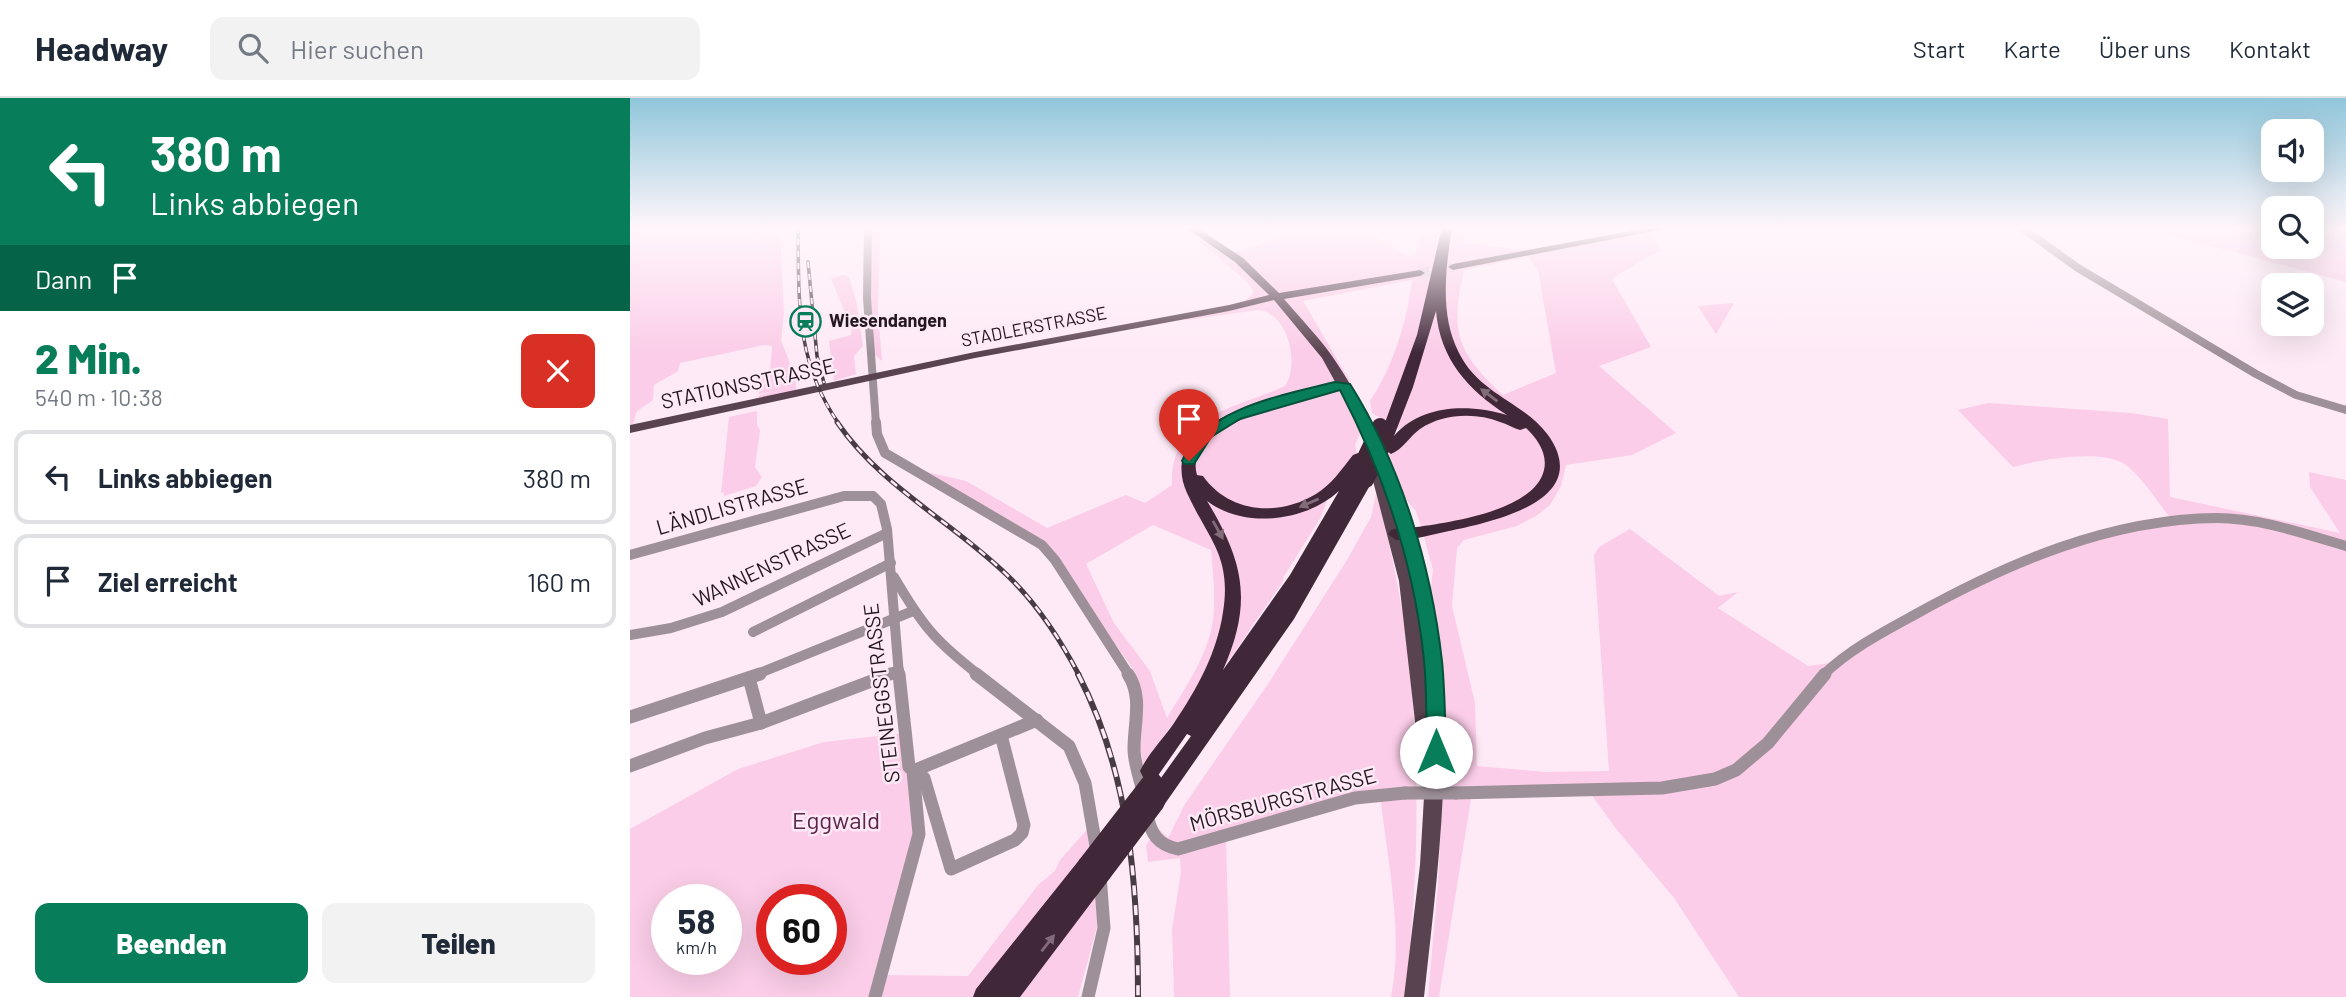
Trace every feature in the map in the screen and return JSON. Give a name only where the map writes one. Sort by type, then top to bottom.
[{"type":"highway","points":[[984,997],[1062,898],[1086,860],[1264,651],[1345,522],[1364,473],[1386,438],[1429,269]]},
{"type":"highway","points":[[1006,997],[1090,888],[1152,785],[1280,603],[1386,438],[1414,372],[1446,271]]},
{"type":"highway","points":[[1403,531],[1509,513],[1537,494],[1546,483],[1551,468],[1549,449],[1539,434],[1475,384],[1453,356],[1443,329],[1446,271]]},
{"type":"highway","points":[[1340,388],[1250,416],[1227,427],[1214,436],[1200,453],[1198,480],[1207,494],[1229,507],[1251,512],[1281,511],[1305,505],[1340,482],[1364,473]]},
{"type":"highway","points":[[1152,785],[1211,675],[1226,639],[1232,612],[1230,558],[1219,532],[1191,485],[1188,470],[1192,453],[1210,431],[1236,416],[1340,388]]},
{"type":"highway","points":[[1386,438],[1408,430],[1426,419],[1450,413],[1472,412],[1498,416],[1519,425],[1535,440],[1541,455],[1542,468],[1536,482],[1528,493],[1513,502],[1492,510],[1403,531]]},
{"type":"main road","points":[[1247,269],[1327,357],[1403,531],[1423,596],[1433,662],[1437,726],[1429,865],[1414,997]]},
{"type":"main road","points":[[1446,271],[1457,269]]},
{"type":"main road","name":"STADLERSTRASSE","points":[[874,376],[1420,273]]},
{"type":"main road","name":"STATIONSSTRASSE","points":[[630,429],[874,376]]},
{"type":"street","name":"MÖRSBURGSTRASSE","points":[[868,269],[867,298],[877,435],[885,453],[1042,545],[1130,673],[1137,697],[1134,740],[1136,758],[1150,830],[1160,843],[1172,848],[1185,848],[1355,798],[1405,793],[1678,787],[1715,779],[1734,769],[1776,737],[1810,689],[1837,662],[1953,593],[2093,534],[2173,520],[2248,519],[2346,546]]},
{"type":"street","points":[[2080,269],[2256,374],[2296,395],[2346,410]]},
{"type":"street","name":"STEINEGGSTRASSE","points":[[845,496],[862,494],[879,499],[883,507],[894,576],[891,596],[908,767],[913,771],[919,834],[875,997]]},
{"type":"street","name":"LÄNDLISTRASSE","points":[[630,555],[845,496]]},
{"type":"street","name":"WANNENSTRASSE","points":[[630,635],[671,628],[722,612],[887,533]]},
{"type":"street","points":[[753,632],[891,563]]},
{"type":"street","points":[[894,576],[913,611],[930,635],[949,654],[1060,737],[1072,751],[1082,776],[1090,811],[1105,917],[1088,997]]},
{"type":"street","points":[[630,717],[749,678],[913,611]]},
{"type":"street","points":[[630,766],[705,738],[761,723],[899,670]]},
{"type":"street","points":[[749,678],[761,723]]},
{"type":"street","points":[[913,771],[1037,720]]},
{"type":"street","points":[[913,771],[923,778],[951,869],[1016,840],[1022,832],[1024,825],[1001,735]]},
{"type":"green space","points":[[630,269],[782,269],[784,313],[781,340],[795,377],[796,390],[751,403],[760,395],[774,391],[759,394],[760,375],[770,372],[772,346],[764,345],[680,363],[678,371],[654,385],[653,400],[637,411],[633,424],[630,425]]},
{"type":"green space","points":[[869,269],[879,269],[878,312],[882,361],[872,352]]},
{"type":"green space","points":[[1232,269],[1469,269],[1464,270],[1460,291],[1458,325],[1461,339],[1475,366],[1503,395],[1556,373],[1537,269],[1628,269],[1612,279],[1651,347],[1599,366],[1676,433],[1632,455],[1566,465],[1561,486],[1550,505],[1536,516],[1517,526],[1464,540],[1457,548],[1452,606],[1475,703],[1477,766],[1546,772],[1609,771],[1594,555],[1599,547],[1630,529],[1719,596],[1738,592],[1718,608],[1808,666],[1837,662],[1932,604],[2093,534],[2172,520],[2145,484],[2126,465],[2116,460],[2087,456],[2038,461],[2013,467],[1958,410],[1988,403],[2131,413],[2168,419],[2170,497],[2340,533],[2310,487],[2309,472],[2346,480],[2346,997],[1739,997],[1674,898],[1617,830],[1588,790],[1472,793],[1439,997],[1428,997],[1442,804],[1430,595],[1433,570],[1416,511],[1404,497],[1387,455],[1402,431],[1372,413],[1370,401],[1386,374],[1398,343],[1412,280],[1303,301],[1369,414],[1355,445],[1358,458],[1321,498],[1327,500],[1321,517],[1284,580],[1218,676],[1227,583],[1220,639],[1193,696],[1143,765],[1138,736],[1135,672],[1055,560],[1042,545],[922,471],[966,481],[1047,528],[1126,495],[1145,503],[1172,485],[1174,461],[1182,443],[1194,429],[1227,409],[1285,386],[1291,365],[1291,353],[1284,329],[1268,313],[1258,310],[1187,320],[1181,317],[1241,304],[1254,292]],"holes":[[[1153,525],[1211,550],[1214,611],[1211,631],[1192,676],[1167,718],[1150,671],[1114,623],[1086,564]]]},
{"type":"green space","points":[[2297,269],[2346,269],[2346,282],[2324,276],[2324,273]]},
{"type":"green space","points":[[843,275],[849,277],[856,300],[863,346],[854,356],[856,374],[834,381],[829,341],[851,335],[852,318],[845,313],[831,278]]},
{"type":"green space","points":[[1734,303],[1716,334],[1698,306]]},
{"type":"green space","points":[[757,411],[757,425],[760,430],[755,467],[762,477],[756,486],[724,496],[724,492],[721,493],[729,417]]},
{"type":"green space","points":[[1376,494],[1392,555],[1403,617],[1415,744],[1415,871],[1405,997],[1391,997],[1395,972],[1395,921],[1380,794],[1226,835],[1230,997],[1174,997],[1172,929],[1181,872],[1180,858],[1148,862],[1146,845],[1158,828],[1168,838],[1185,804],[1268,684],[1347,560],[1371,517]]},
{"type":"green space","name":"Eggwald","points":[[905,733],[919,834],[883,975],[968,976],[1039,884],[1055,871],[1060,860],[1093,823],[1104,901],[1078,997],[630,997],[630,829],[738,769],[824,742]]},
{"type":"tunnel","points":[[1420,273],[1442,269]]},
{"type":"railway","points":[[799,269],[802,329],[807,353],[814,377],[839,424]]},
{"type":"railway","points":[[809,269],[817,356],[824,383]]},
{"type":"railway","points":[[837,422],[875,466],[987,557],[1019,587],[1048,623],[1079,675]]},
{"type":"railway","points":[[1078,674],[1096,712],[1109,751],[1128,831],[1136,914],[1138,997]]},
{"type":"place","name":"Wiesendangen","points":[[806,321]]},
{"type":"route","points":[[1189,461],[1199,442],[1219,424],[1236,416],[1335,386],[1345,387],[1390,478],[1412,548],[1423,596],[1433,662],[1436,752]]}]
